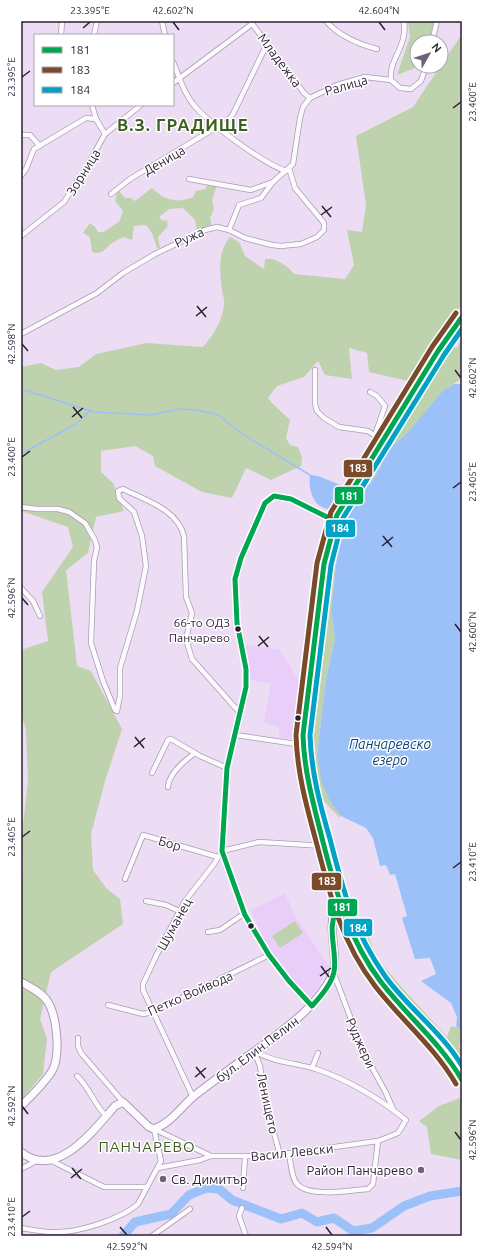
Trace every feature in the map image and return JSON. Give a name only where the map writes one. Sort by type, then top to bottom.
[{"type":"main road","points":[[462,317],[438,351],[341,508],[335,521],[324,564],[303,745],[306,779],[340,906],[358,948],[367,963],[389,992],[454,1058],[462,1071]]},
{"type":"main road","name":"бул. Елин Пелин","points":[[154,1129],[165,1123],[193,1097],[296,1021],[323,993],[334,974],[335,959],[332,918],[336,909],[340,906]]},
{"type":"main road","points":[[21,982],[47,1001],[51,1009],[57,1050],[52,1070],[21,1106]]},
{"type":"main road","points":[[428,1033],[451,1061],[462,1080]]},
{"type":"main road","points":[[21,1152],[28,1158],[36,1161],[50,1160],[69,1153],[77,1148],[115,1106],[123,1102]]},
{"type":"main road","name":"Васил Левски","points":[[123,1102],[148,1127],[154,1129]]},
{"type":"street","points":[[61,34],[62,21]]},
{"type":"street","points":[[94,34],[97,21]]},
{"type":"street","points":[[162,21],[165,34]]},
{"type":"street","points":[[326,21],[331,27],[358,44],[377,49]]},
{"type":"street","points":[[404,21],[404,38],[392,68],[391,80],[400,88],[411,89],[421,81],[423,74]]},
{"type":"street","points":[[434,34],[437,21]]},
{"type":"street","points":[[174,82],[251,22]]},
{"type":"street","name":"Младежка","points":[[251,22],[304,93],[310,98]]},
{"type":"street","name":"Деница","points":[[111,194],[130,179],[219,128],[233,114],[267,44]]},
{"type":"street","points":[[174,64],[192,103],[219,128],[263,158],[288,169],[273,182],[261,198],[239,205],[229,230]]},
{"type":"street","name":"Ралица","points":[[288,169],[294,160],[301,112],[310,98],[328,88],[365,77],[391,80]]},
{"type":"street","points":[[92,106],[96,119],[105,134]]},
{"type":"street","name":"Зорница","points":[[21,236],[64,202],[105,134],[140,106]]},
{"type":"street","points":[[21,176],[28,165],[31,153],[40,146],[86,118],[96,119]]},
{"type":"street","points":[[21,135],[30,136],[40,146]]},
{"type":"street","name":"Ружа","points":[[21,334],[97,292],[123,273],[194,234],[212,228],[229,230],[252,240],[281,246],[301,244],[317,237],[324,230],[324,223],[295,188],[288,169]]},
{"type":"street","points":[[188,179],[251,190],[273,182]]},
{"type":"street","points":[[315,370],[315,404],[317,411],[339,428],[347,430],[362,429],[375,435],[383,441]]},
{"type":"street","points":[[370,392],[377,396],[385,406],[375,435]]},
{"type":"street","points":[[21,507],[58,509],[69,512],[85,523],[97,547],[94,561],[91,643],[102,681],[115,710],[119,709],[120,668],[137,611],[146,566],[142,536],[134,512],[117,495],[120,488],[158,506],[180,524],[184,537],[186,597],[192,613],[186,639],[189,653],[192,659],[240,713]]},
{"type":"street","points":[[312,1006],[289,981],[269,955],[245,915],[222,851],[227,768],[246,687],[246,669],[237,623],[235,580],[242,558],[265,503],[272,497],[278,496],[335,521]]},
{"type":"street","points":[[21,588],[33,601],[40,616]]},
{"type":"street","points":[[235,735],[303,745]]},
{"type":"street","points":[[152,773],[168,740],[171,738],[195,753],[227,768]]},
{"type":"street","points":[[168,788],[172,775],[195,753]]},
{"type":"street","name":"Бор","points":[[125,879],[143,836],[218,857]]},
{"type":"street","points":[[222,851],[259,842],[324,846]]},
{"type":"street","name":"Шуманец","points":[[193,1097],[143,990],[143,984],[179,911],[222,851]]},
{"type":"street","points":[[146,901],[166,905],[179,911]]},
{"type":"street","points":[[208,932],[220,930],[242,915],[245,915]]},
{"type":"street","name":"Петко Войвода","points":[[108,1005],[143,1014],[153,1012],[269,955]]},
{"type":"street","name":"Руджери","points":[[334,974],[363,1051],[386,1093],[393,1110]]},
{"type":"street","name":"Васил Левски","points":[[78,1038],[78,1046],[81,1053],[123,1102]]},
{"type":"street","points":[[254,1052],[264,1057],[312,1068],[352,1084],[393,1110]]},
{"type":"street","name":"Ленището","points":[[254,1052],[260,1066],[265,1100],[280,1155]]},
{"type":"street","points":[[312,1068],[318,1053]]},
{"type":"street","points":[[77,1076],[82,1081],[93,1101],[106,1116]]},
{"type":"street","name":"Васил Левски","points":[[154,1129],[211,1156],[245,1157],[280,1155],[378,1141],[398,1133],[406,1120],[393,1110]]},
{"type":"street","points":[[21,1228],[58,1232],[92,1226],[132,1209],[138,1204],[161,1161],[161,1154],[154,1129]]},
{"type":"street","points":[[289,1154],[296,1183],[304,1189],[318,1192],[368,1189],[373,1184],[378,1141]]},
{"type":"street","points":[[158,1168],[200,1160],[211,1156]]},
{"type":"street","points":[[243,1188],[245,1157]]},
{"type":"street","points":[[50,1160],[104,1187],[147,1187]]},
{"type":"street","points":[[21,1169],[36,1161]]},
{"type":"street","points":[[242,1208],[239,1216],[246,1236]]},
{"type":"street","points":[[152,1236],[190,1209]]},
{"type":"shaded area","points":[[244,645],[279,649],[300,682],[292,739],[280,738],[278,727],[264,722],[271,684],[248,679]]},
{"type":"shaded area","points":[[285,893],[295,916],[329,966],[318,988],[310,998],[291,979],[268,950],[251,910]]},
{"type":"green space","points":[[408,21],[434,21],[431,34],[410,34]]},
{"type":"green space","points":[[462,34],[462,304],[412,382],[369,372],[367,353],[349,348],[352,379],[325,375],[318,361],[304,377],[277,386],[268,398],[290,420],[286,438],[290,445],[298,447],[302,457],[301,466],[271,480],[246,468],[232,498],[202,492],[155,466],[153,456],[135,446],[101,451],[101,472],[113,483],[124,511],[96,517],[88,553],[66,570],[77,666],[91,671],[122,729],[106,778],[91,834],[93,870],[106,888],[120,899],[123,924],[51,972],[40,1019],[47,1039],[43,1074],[21,1099],[22,834],[28,780],[26,730],[21,713],[21,650],[48,641],[42,592],[73,547],[68,527],[21,511],[21,367],[41,363],[56,370],[79,367],[96,354],[147,343],[203,347],[216,328],[223,312],[224,302],[220,262],[223,249],[230,237],[239,242],[245,256],[264,269],[265,259],[273,259],[288,268],[294,274],[345,279],[354,265],[347,230],[362,232],[366,205],[356,136],[413,107],[435,74],[449,74],[449,53]]},
{"type":"green space","points":[[409,40],[409,70],[397,75]]},
{"type":"green space","points":[[209,183],[217,185],[212,200],[214,209],[210,218],[212,227],[197,231],[195,220],[183,208],[169,209],[159,217],[163,221],[167,220],[168,226],[158,237],[160,248],[157,248],[152,233],[146,225],[134,226],[132,240],[123,237],[112,243],[102,252],[92,252],[90,237],[83,233],[90,223],[98,232],[104,232],[119,222],[123,211],[115,201],[118,190],[125,198],[131,198],[135,201],[152,188],[171,200],[182,200],[193,197],[196,191],[205,189]]},
{"type":"green space","points":[[462,338],[462,378],[449,387],[409,431],[385,453],[381,460],[381,466],[370,485],[364,482],[389,438],[451,346],[457,348]]},
{"type":"green space","points":[[337,535],[337,556],[331,609],[335,639],[326,679],[317,755],[331,803],[341,816],[339,817],[314,791],[308,752],[309,725],[318,668],[326,567]]},
{"type":"green space","points":[[342,898],[347,904],[357,925],[366,931],[377,958],[447,1037],[451,1026],[462,1029],[459,1047],[462,1049],[462,1062],[387,985],[373,965],[361,943]]},
{"type":"green space","points":[[295,921],[303,933],[280,948],[272,936]]},
{"type":"green space","points":[[460,1098],[462,1105],[462,1160],[431,1154],[427,1127],[419,1121],[439,1106]]},
{"type":"water","name":"Панчаревско езеро","points":[[454,384],[461,384],[462,386],[462,1029],[456,1027],[457,1017],[451,1003],[421,981],[436,974],[430,958],[415,959],[402,918],[407,916],[395,874],[390,875],[386,865],[380,866],[373,838],[366,828],[341,816],[331,803],[322,783],[317,755],[326,679],[335,639],[331,609],[337,556],[337,535],[345,513],[340,500],[337,500],[331,509],[320,506],[313,497],[310,486],[310,475],[318,476],[343,486],[345,491],[355,497],[364,482],[370,485],[381,466],[381,460],[385,453],[409,431],[443,391]]},
{"type":"waterway","points":[[21,389],[94,412],[150,415],[180,409],[198,410],[218,415],[244,435],[310,475]]},
{"type":"waterway","points":[[21,454],[76,424],[90,411]]},
{"type":"waterway","points":[[123,1236],[135,1222],[171,1214],[189,1195],[206,1188],[219,1189],[232,1200],[281,1219],[302,1213],[317,1222],[334,1218],[353,1231],[372,1228],[404,1206],[430,1196],[462,1191]]},
{"type":"transit line","name":"183","points":[[456,313],[432,347],[331,512],[317,563],[296,735],[300,777],[306,804],[332,901],[346,936],[354,953],[375,986],[438,1057],[456,1084]]},
{"type":"transit line","name":"181","points":[[462,317],[438,351],[337,515],[324,564],[303,735],[307,776],[316,815],[333,879],[352,932],[360,949],[381,982],[444,1053],[462,1080]]},
{"type":"transit line","name":"184","points":[[462,329],[444,355],[343,518],[331,565],[310,735],[312,762],[320,801],[340,877],[357,927],[374,959],[394,988],[445,1042],[462,1066]]},
{"type":"transit line","name":"181","points":[[335,521],[291,499],[274,496],[265,503],[241,558],[235,579],[237,623],[246,669],[246,687],[227,768],[222,851],[245,915],[269,955],[289,981],[312,1006],[322,995],[333,977],[335,964],[332,929],[335,913],[340,906]]},
{"type":"place","name":"66-то ОДЗ Панчарево","points":[[238,629]]},
{"type":"place","name":"Район Панчарево","points":[[421,1170]]},
{"type":"place","name":"Св. Димитър","points":[[163,1179]]},
{"type":"district","name":"В.З. ГРАДИЩЕ","points":[[183,125]]},
{"type":"district","name":"ПАНЧАРЕВО","points":[[147,1147]]}]
